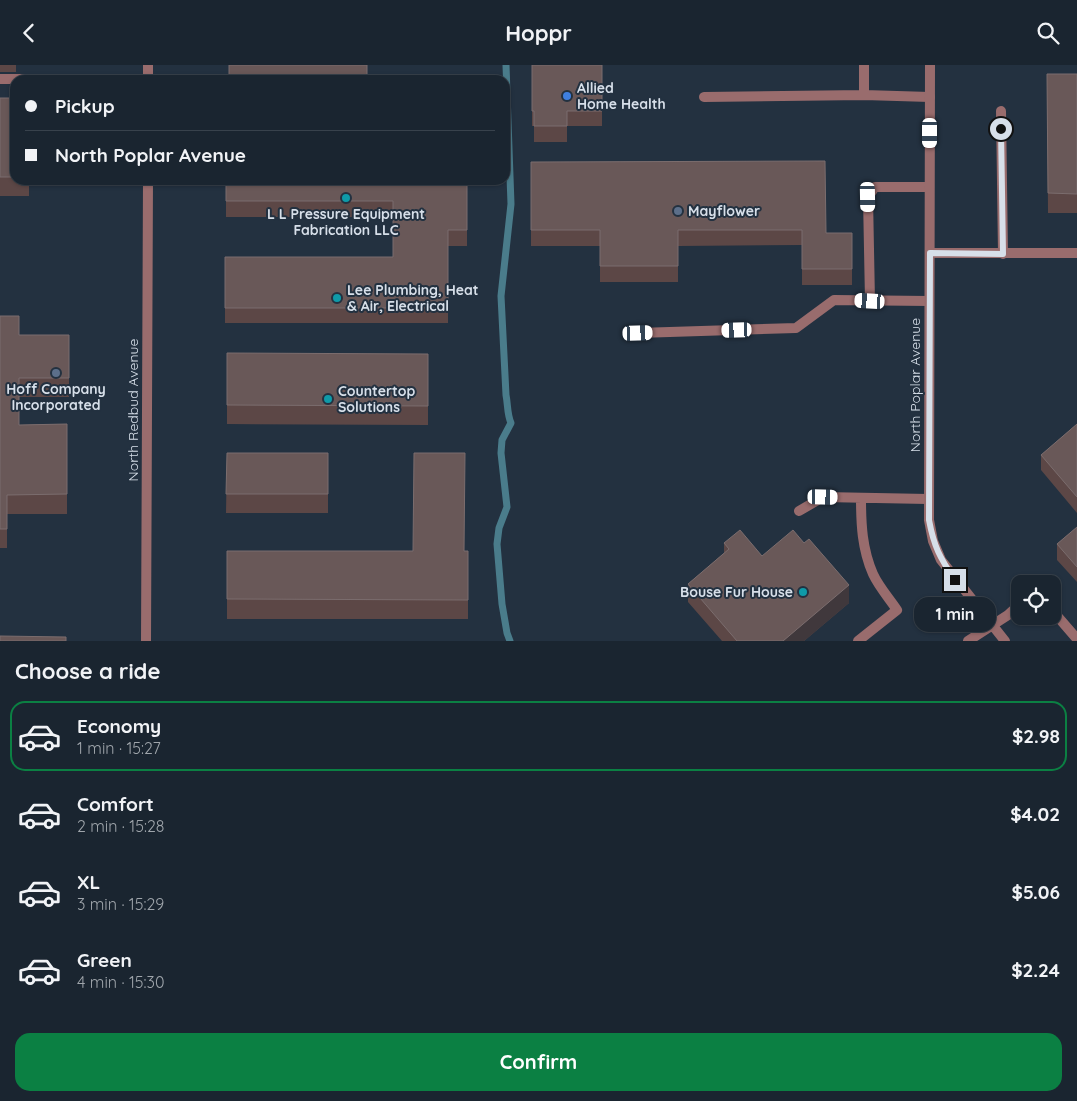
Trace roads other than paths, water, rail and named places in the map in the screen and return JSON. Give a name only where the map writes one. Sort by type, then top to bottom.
[{"type":"street","points":[[864,65],[864,95]]},
{"type":"street","name":"North Poplar Avenue","points":[[930,65],[929,520],[933,541],[941,560],[1005,641]]},
{"type":"street","points":[[704,97],[864,95],[930,97]]},
{"type":"street","points":[[1001,111],[1003,254]]},
{"type":"street","name":"North Redbud Avenue","points":[[146,641],[148,185]]},
{"type":"street","points":[[870,301],[868,197],[875,187],[929,187]]},
{"type":"street","points":[[930,253],[1077,253]]},
{"type":"street","points":[[638,333],[796,328],[834,300],[929,301]]},
{"type":"street","points":[[799,511],[823,497],[928,499]]},
{"type":"street","points":[[858,641],[897,610],[873,575],[864,549],[861,498]]},
{"type":"street","points":[[968,641],[1011,612]]},
{"type":"street","points":[[1061,620],[1077,639]]},
{"type":"waterway","points":[[506,65],[506,75]]},
{"type":"waterway","points":[[510,176],[511,204],[501,296],[506,395],[511,423],[502,440],[501,453],[507,507],[499,528],[497,544],[502,604],[510,641]]},
{"type":"place","name":"Allied Home Health","points":[[567,96]]},
{"type":"place","name":"L L Pressure Equipment Fabrication LLC","points":[[346,198]]},
{"type":"place","name":"Mayflower","points":[[678,211]]},
{"type":"place","name":"Lee Plumbing, Heat & Air, Electrical","points":[[337,298]]},
{"type":"place","name":"Hoff Company Incorporated","points":[[56,373]]},
{"type":"place","name":"Countertop Solutions","points":[[328,399]]},
{"type":"place","name":"Bouse Fur House","points":[[803,592]]}]
